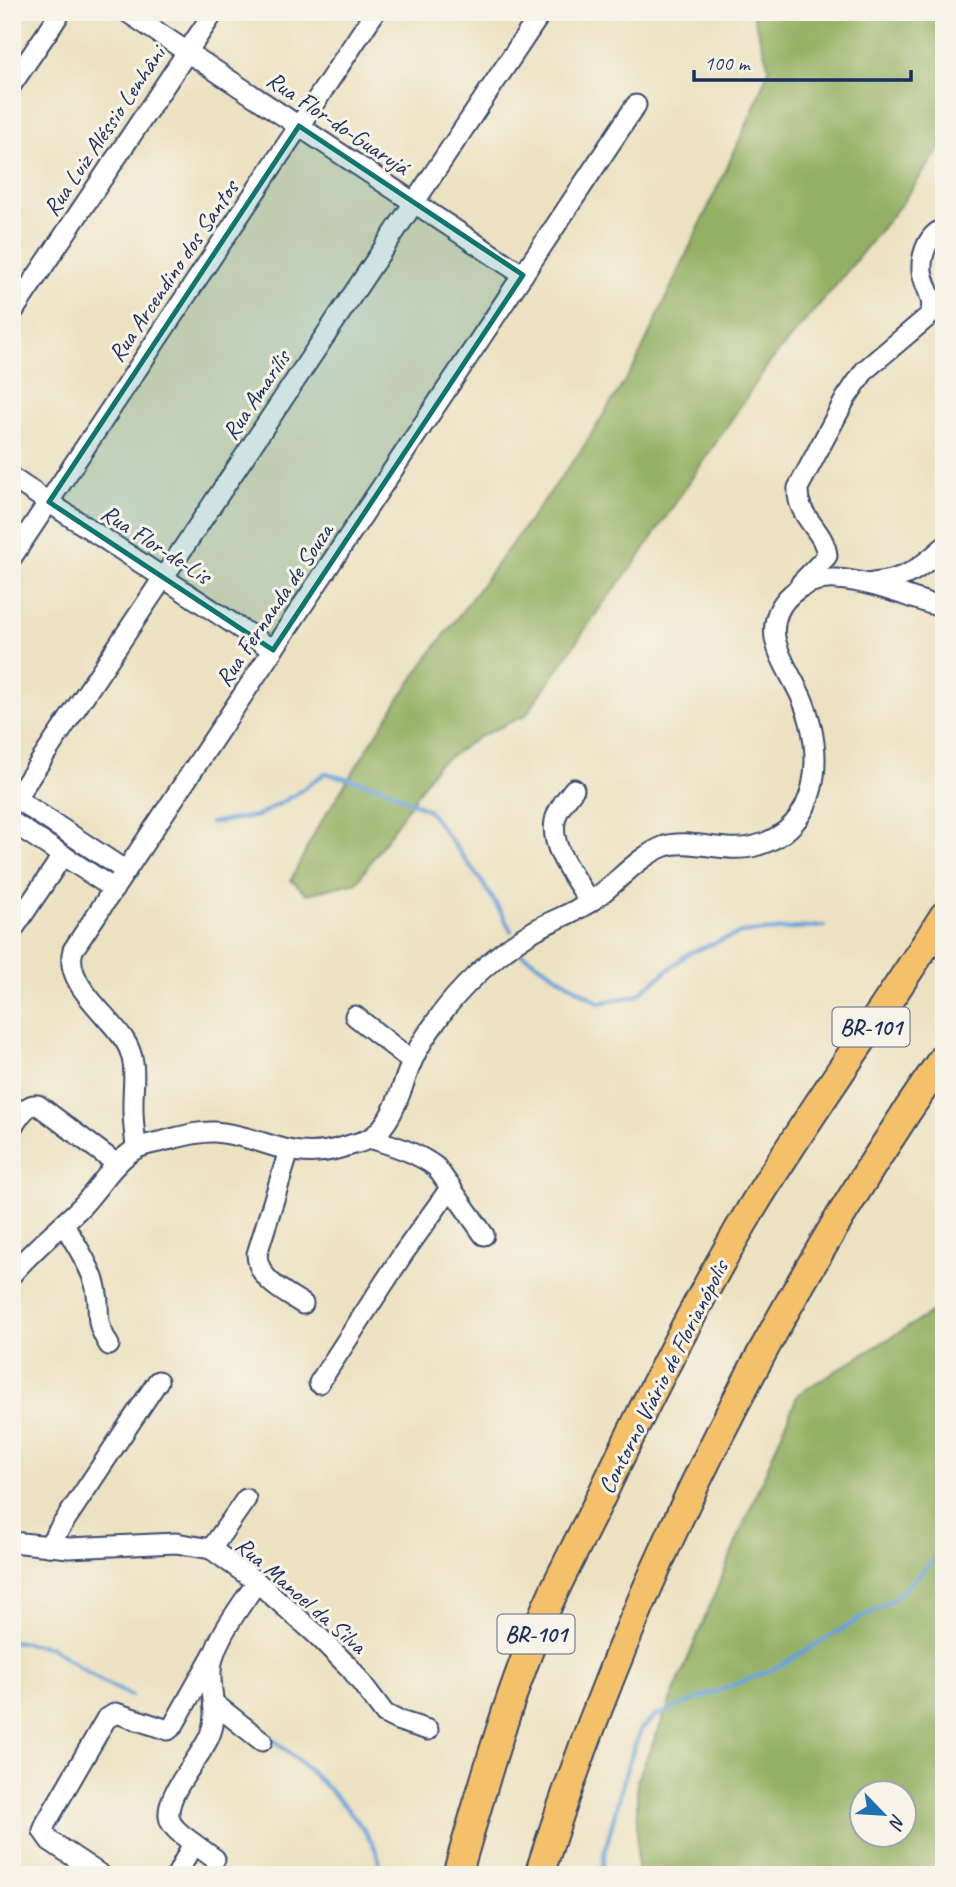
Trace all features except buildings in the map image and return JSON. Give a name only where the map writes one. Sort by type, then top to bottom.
[{"type":"highway","name":"Contorno Viário de Florianópolis","points":[[457,1875],[498,1737],[529,1650],[558,1583],[644,1406],[751,1209],[796,1136],[944,916]]},
{"type":"highway","name":"BR-101","points":[[539,1875],[607,1684],[669,1538],[714,1442],[820,1248],[864,1176],[944,1058]]},
{"type":"street","points":[[12,84],[61,12]]},
{"type":"street","name":"Rua Flor-do-Guarujá","points":[[127,12],[523,275]]},
{"type":"street","name":"Rua Luiz Aléssio Lenhâni","points":[[12,313],[214,12]]},
{"type":"street","name":"Rua Arcendino dos Santos","points":[[12,557],[375,12]]},
{"type":"street","name":"Rua Amarílis","points":[[14,797],[537,19]]},
{"type":"street","name":"Rua Fernanda de Souza","points":[[136,1148],[132,1109],[135,1073],[131,1054],[115,1027],[79,984],[72,971],[70,959],[73,950],[636,105]]},
{"type":"street","points":[[12,1274],[38,1245],[64,1224],[117,1164],[136,1148],[184,1135],[216,1132],[301,1154],[326,1152],[370,1138],[386,1121],[397,1101],[412,1061],[444,1009],[486,968],[531,932],[590,902],[651,853],[665,846],[688,845],[726,849],[759,845],[772,841],[784,832],[803,812],[815,776],[812,725],[775,638],[775,619],[784,601],[827,556],[824,543],[797,500],[798,488],[846,398],[865,370],[930,315],[933,301],[922,271],[924,255],[928,242],[936,231],[944,229]]},
{"type":"street","name":"Rua Flor-de-Lis","points":[[12,478],[273,650]]},
{"type":"street","points":[[865,584],[895,581],[907,576],[922,567],[944,547]]},
{"type":"street","points":[[795,589],[820,580],[836,579],[865,584],[944,608]]},
{"type":"street","points":[[574,789],[556,814],[554,827],[563,858],[590,902]]},
{"type":"street","points":[[14,797],[126,871]]},
{"type":"street","points":[[12,822],[114,889]]},
{"type":"street","points":[[12,931],[63,855]]},
{"type":"street","points":[[355,1016],[412,1061]]},
{"type":"street","points":[[12,1127],[27,1107],[38,1105],[117,1164]]},
{"type":"street","points":[[370,1138],[425,1158],[436,1167],[484,1235]]},
{"type":"street","points":[[289,1151],[257,1254],[257,1265],[262,1275],[303,1304]]},
{"type":"street","points":[[319,1384],[397,1263],[451,1187]]},
{"type":"street","points":[[64,1224],[94,1280],[97,1323],[109,1345]]},
{"type":"street","points":[[48,1546],[158,1381]]},
{"type":"street","points":[[211,1549],[246,1499]]},
{"type":"street","name":"Rua Manoel da Silva","points":[[12,1542],[77,1548],[176,1543],[211,1549],[257,1582],[316,1634],[351,1669],[385,1714],[428,1730]]},
{"type":"street","points":[[101,1875],[50,1841],[43,1831],[46,1823],[107,1719],[116,1713],[168,1730],[173,1726],[257,1582]]},
{"type":"street","points":[[214,1653],[211,1670],[214,1723],[210,1736],[175,1795],[169,1817],[175,1829],[215,1859]]},
{"type":"street","points":[[215,1704],[262,1741]]},
{"type":"street","points":[[177,1875],[193,1843]]},
{"type":"highlighted area","points":[[299,126],[523,275],[273,650],[49,502]]},
{"type":"green space","points":[[752,12],[944,12],[944,143],[902,203],[770,362],[633,566],[602,605],[526,715],[479,737],[437,765],[357,882],[307,894],[291,880],[316,830],[399,699],[580,452],[636,363],[751,115],[769,68]]},
{"type":"green space","points":[[944,1305],[944,1875],[637,1875],[637,1781],[798,1394]]},
{"type":"waterway","points":[[210,823],[257,816],[293,796],[325,773],[382,787],[428,810],[480,879],[511,931]]},
{"type":"waterway","points":[[521,953],[599,1003],[636,996],[689,953],[741,933],[824,926]]},
{"type":"waterway","points":[[601,1875],[629,1761],[641,1729],[657,1715],[774,1669],[895,1598],[944,1550]]},
{"type":"waterway","points":[[12,1641],[50,1647],[98,1679],[131,1696]]},
{"type":"waterway","points":[[267,1735],[310,1771],[352,1815],[375,1847],[382,1875]]}]
